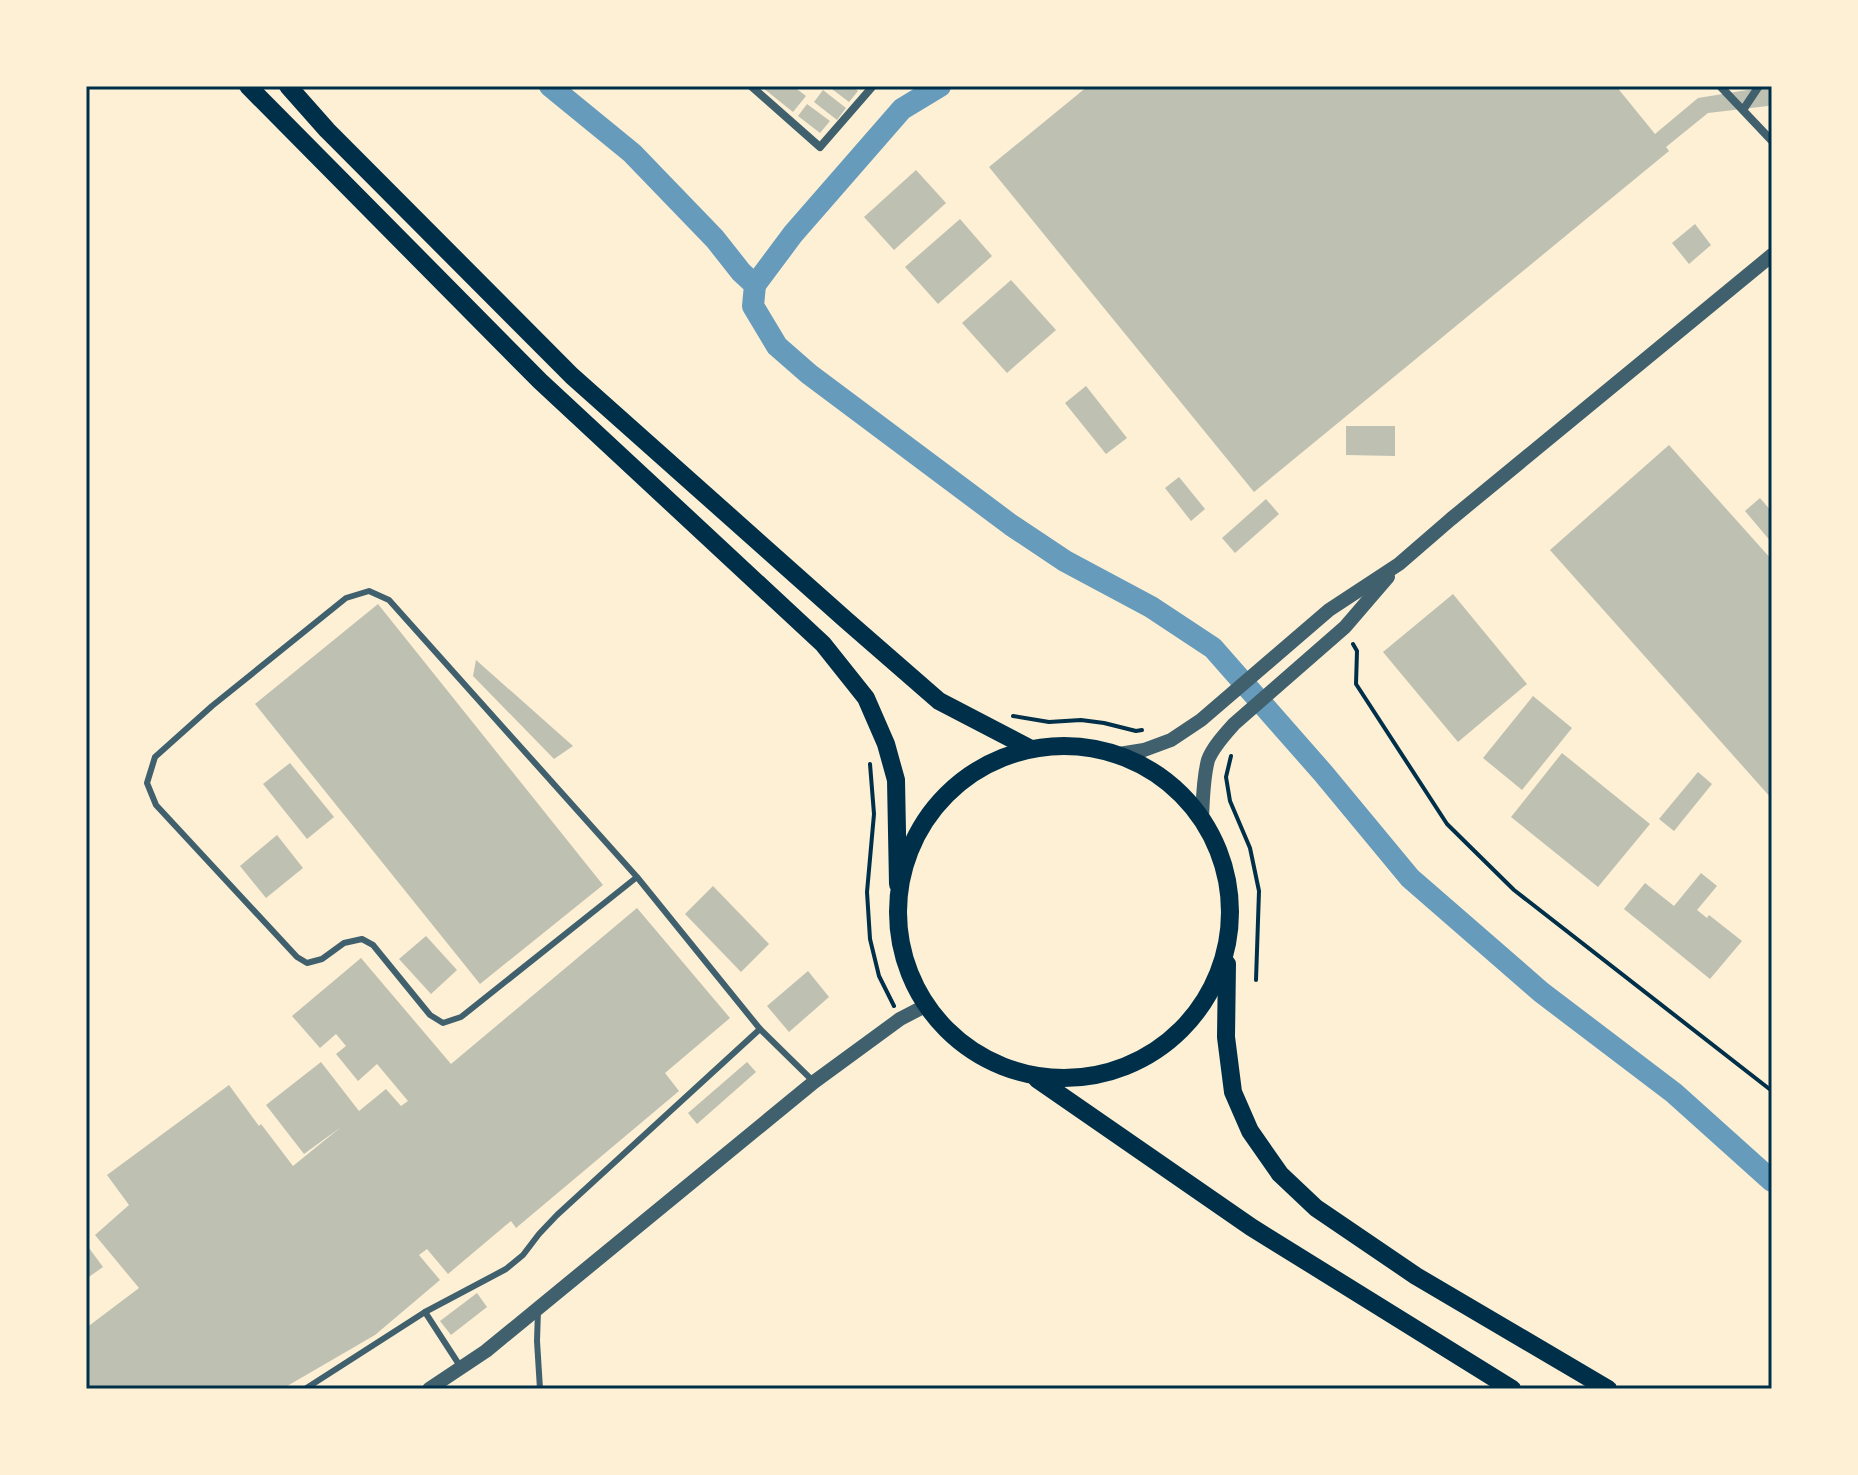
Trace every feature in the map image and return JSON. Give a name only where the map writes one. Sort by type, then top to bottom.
[{"type":"main road","points":[[248,86],[540,381],[823,644],[866,698],[886,744],[896,780],[896,918],[901,953],[934,1019],[963,1047],[997,1066],[1035,1077],[1072,1079],[1108,1073],[1143,1059],[1173,1038],[1198,1010],[1217,978],[1228,942]]},
{"type":"main road","points":[[288,86],[327,130],[572,376],[939,701],[1031,749]]},
{"type":"main road","points":[[898,884],[911,845],[931,811],[959,782],[993,761],[1031,749],[1060,745],[1090,747],[1119,754],[1151,769],[1179,791],[1202,818],[1221,856],[1230,899],[1226,1037],[1233,1092],[1250,1131],[1280,1174],[1316,1208],[1416,1276],[1608,1389]]},
{"type":"main road","points":[[1035,1077],[1251,1227],[1512,1389]]},
{"type":"street","points":[[751,86],[820,147],[873,86]]},
{"type":"street","points":[[1720,86],[1772,141]]},
{"type":"street","points":[[1743,110],[1759,86]]},
{"type":"street","points":[[1119,754],[1144,750],[1171,740],[1216,707],[1329,610],[1399,564],[1772,255]]},
{"type":"street","points":[[1202,818],[1209,758],[1219,742],[1234,724],[1345,627],[1399,564]]},
{"type":"street","points":[[429,1389],[486,1351],[814,1082],[900,1019],[927,1005]]},
{"type":"lane","points":[[637,877],[461,1017],[443,1023],[430,1015],[373,945],[362,939],[344,943],[322,959],[307,963],[297,957],[156,805],[147,783],[155,757],[212,706],[346,598],[369,591],[389,600],[637,877],[760,1029],[814,1082]]},
{"type":"lane","points":[[305,1389],[425,1312],[506,1269],[523,1255],[557,1215],[760,1029]]},
{"type":"lane","points":[[538,1307],[540,1389]]},
{"type":"lane","points":[[425,1312],[461,1368]]},
{"type":"path","points":[[1345,627],[1357,651],[1356,684],[1447,824],[1526,899],[1772,1091]]},
{"type":"path","points":[[1009,715],[1049,722],[1093,722],[1136,731],[1152,730]]},
{"type":"path","points":[[1219,742],[1231,757],[1226,777],[1230,801],[1250,848],[1259,891],[1256,980]]},
{"type":"path","points":[[869,757],[874,814],[867,892],[870,939],[879,976],[900,1019]]},
{"type":"building","points":[[793,86],[806,96],[793,112],[763,88]]},
{"type":"building","points":[[828,86],[852,86],[858,91],[849,102]]},
{"type":"building","points":[[1088,86],[1616,86],[1655,134],[1698,98],[1772,86],[1772,103],[1708,113],[1666,147],[1669,151],[1254,492],[989,167]]},
{"type":"building","points":[[823,90],[846,108],[837,120],[814,102]]},
{"type":"building","points":[[807,104],[830,121],[820,133],[798,116]]},
{"type":"building","points":[[916,170],[946,203],[894,250],[864,217]]},
{"type":"building","points":[[960,219],[992,256],[938,304],[905,267]]},
{"type":"building","points":[[1695,224],[1711,245],[1689,264],[1672,243]]},
{"type":"building","points":[[1011,280],[1056,330],[1007,373],[962,323]]},
{"type":"building","points":[[1086,386],[1127,438],[1106,454],[1065,403]]},
{"type":"building","points":[[1346,426],[1395,426],[1395,456],[1346,455]]},
{"type":"building","points":[[1669,445],[1772,560],[1772,799],[1550,550]]},
{"type":"building","points":[[1179,477],[1205,509],[1191,521],[1165,488]]},
{"type":"building","points":[[1760,498],[1772,512],[1772,543],[1745,511]]},
{"type":"building","points":[[1266,499],[1279,514],[1235,553],[1222,538]]},
{"type":"building","points":[[1453,594],[1527,684],[1458,742],[1383,652]]},
{"type":"building","points":[[378,604],[603,885],[480,984],[255,704]]},
{"type":"building","points":[[476,660],[573,746],[554,759],[473,676]]},
{"type":"building","points":[[1533,696],[1572,728],[1522,790],[1483,758]]},
{"type":"building","points":[[1562,753],[1650,824],[1598,887],[1511,817]]},
{"type":"building","points":[[290,763],[334,817],[307,839],[263,784]]},
{"type":"building","points":[[1698,772],[1712,784],[1674,831],[1659,819]]},
{"type":"building","points":[[277,835],[303,868],[266,898],[240,866]]},
{"type":"building","points":[[1701,873],[1717,886],[1697,910],[1707,918],[1709,915],[1742,941],[1710,979],[1624,909],[1645,883],[1674,906]]},
{"type":"building","points":[[713,886],[769,944],[741,972],[685,914]]},
{"type":"building","points":[[637,908],[730,1018],[665,1073],[679,1091],[516,1228],[511,1221],[448,1274],[427,1249],[419,1255],[440,1280],[375,1335],[282,1389],[86,1389],[86,1328],[139,1288],[95,1235],[129,1205],[107,1175],[229,1085],[293,1166],[341,1127],[304,1154],[266,1105],[321,1062],[359,1111],[386,1089],[401,1106],[408,1101],[377,1064],[358,1081],[336,1054],[346,1046],[336,1034],[320,1048],[292,1016],[361,958],[451,1064]]},
{"type":"building","points":[[426,936],[457,970],[431,994],[399,959]]},
{"type":"building","points":[[808,971],[829,997],[789,1032],[767,1006]]},
{"type":"building","points":[[747,1062],[756,1072],[697,1124],[688,1113]]},
{"type":"building","points":[[86,1244],[103,1267],[86,1279]]},
{"type":"building","points":[[477,1293],[487,1307],[451,1335],[440,1321]]},
{"type":"waterway","points":[[550,86],[632,153],[715,239],[755,285],[753,306],[777,346],[809,374],[1011,525],[1065,561],[1151,607],[1213,648],[1410,878],[1541,992],[1674,1093],[1772,1181]]},
{"type":"waterway","points":[[755,285],[793,234],[902,109],[940,86]]}]
